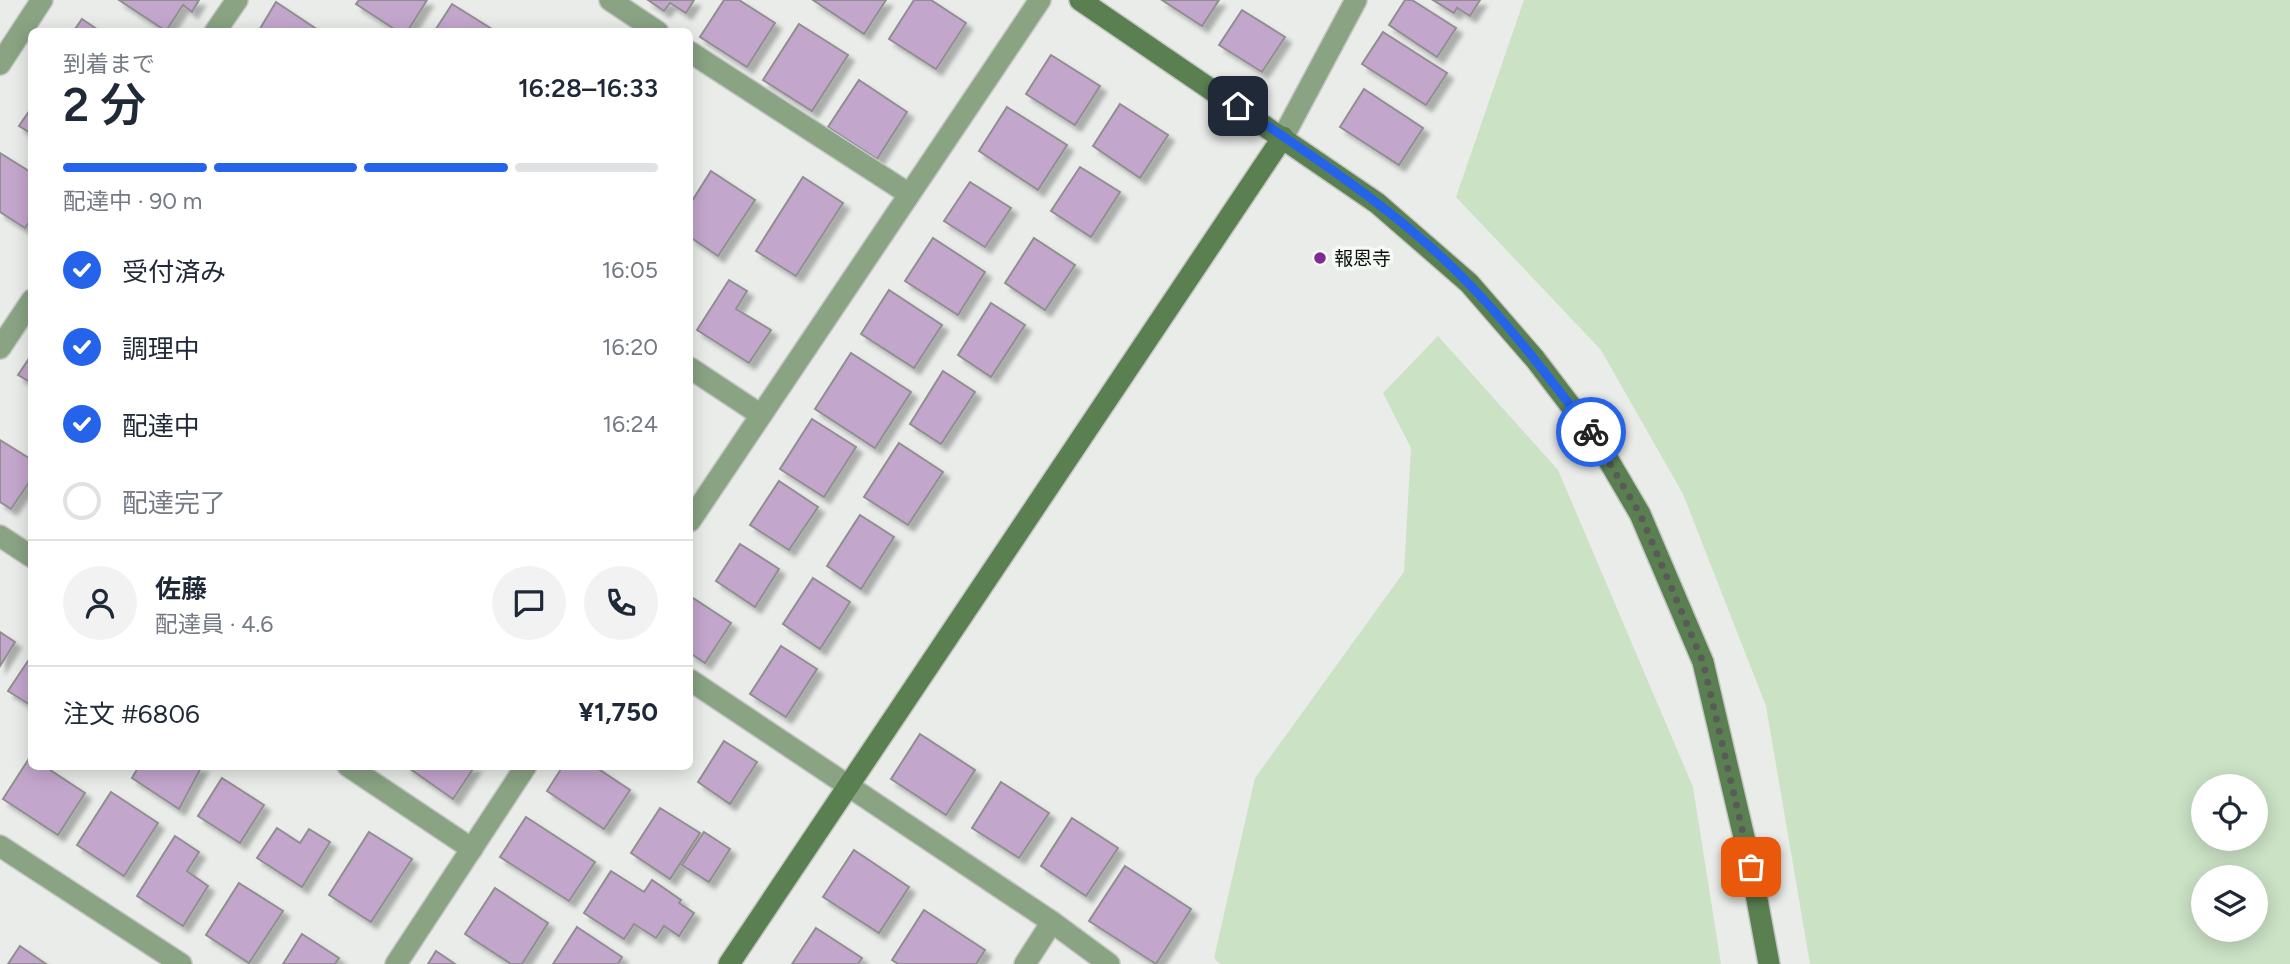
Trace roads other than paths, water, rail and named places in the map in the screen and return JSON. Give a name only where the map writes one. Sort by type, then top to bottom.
[{"type":"street","points":[[0,64],[42,0]]},
{"type":"street","points":[[218,28],[237,0]]},
{"type":"street","points":[[610,0],[652,28]]},
{"type":"street","points":[[693,517],[1040,0]]},
{"type":"street","points":[[1080,0],[1377,202],[1469,283],[1535,359],[1596,439],[1640,514],[1703,662],[1751,867],[1769,964]]},
{"type":"street","points":[[729,964],[1283,137],[1356,0]]},
{"type":"street","points":[[693,54],[909,194]]},
{"type":"street","points":[[0,348],[28,305]]},
{"type":"street","points":[[693,370],[761,415]]},
{"type":"street","points":[[0,536],[28,554]]},
{"type":"street","points":[[693,682],[1052,922],[1109,964]]},
{"type":"street","points":[[354,770],[472,849]]},
{"type":"street","points":[[396,964],[523,770]]},
{"type":"street","points":[[0,846],[181,964]]},
{"type":"street","points":[[1025,964],[1052,922]]},
{"type":"place","name":"報恩寺","points":[[1320,258]]}]
